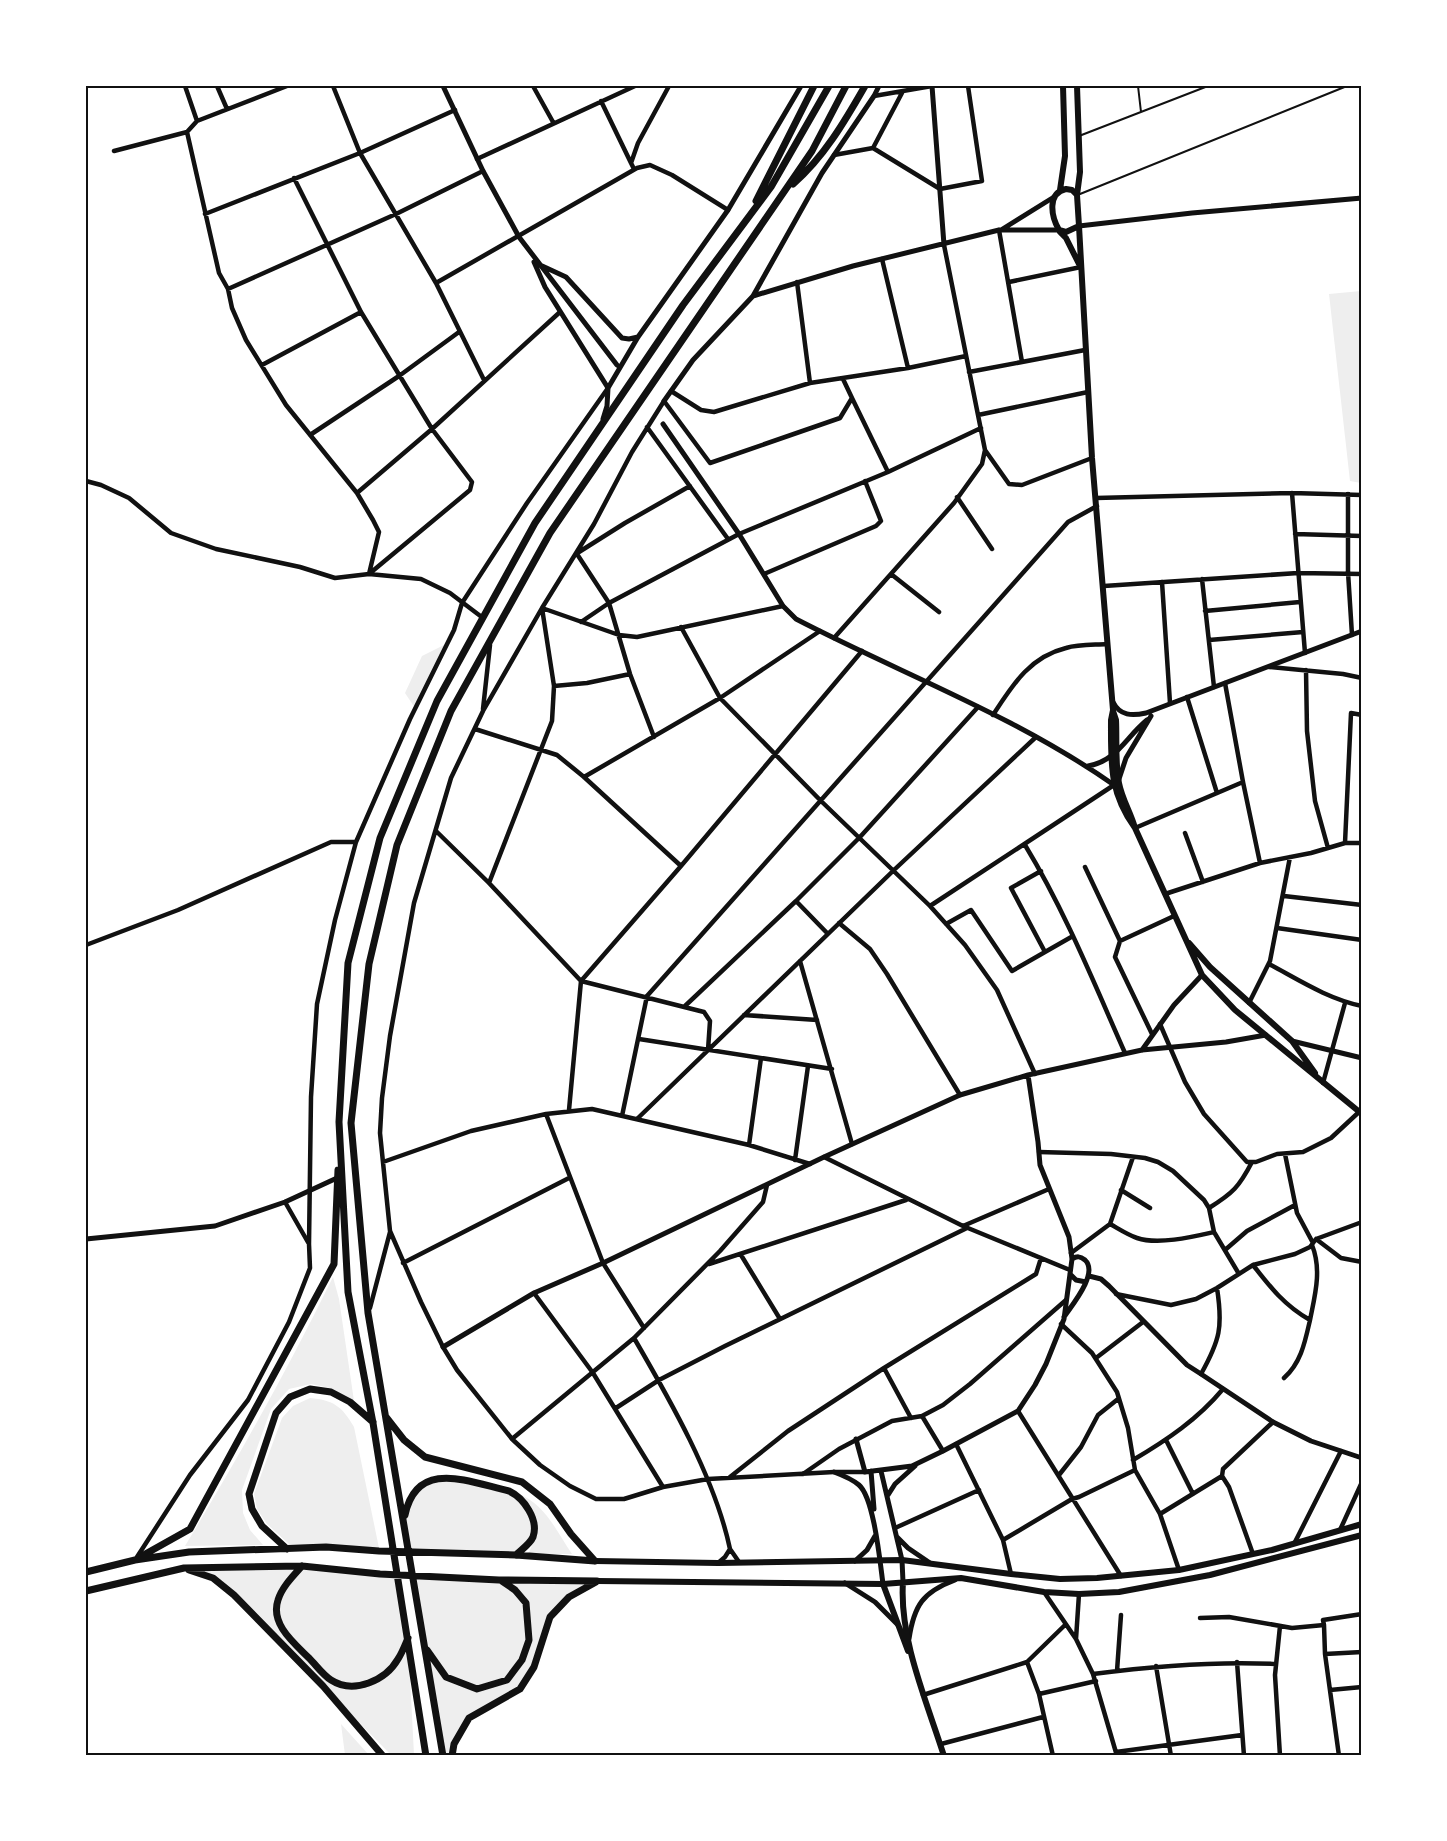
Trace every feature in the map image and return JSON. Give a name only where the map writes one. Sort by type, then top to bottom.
[{"type":"highway","points":[[746,222],[814,86]]},
{"type":"highway","points":[[135,1560],[190,1529],[307,1318],[334,1264],[348,963],[380,838],[437,701],[535,523],[683,305],[771,187],[829,86]]},
{"type":"highway","points":[[443,1755],[368,1313],[351,1124],[369,964],[397,845],[451,711],[550,533],[812,150],[846,86]]},
{"type":"highway","points":[[784,192],[812,168],[865,86]]},
{"type":"highway","points":[[339,1122],[348,1292],[373,1423],[426,1755]]},
{"type":"highway","points":[[287,1549],[262,1526],[252,1509],[249,1494],[276,1413],[290,1397],[310,1389],[331,1392],[351,1402],[373,1423]]},
{"type":"highway","points":[[385,1416],[404,1440],[425,1456],[522,1482],[550,1504],[571,1534],[595,1561]]},
{"type":"highway","points":[[404,1520],[407,1503],[416,1488],[429,1479],[446,1477],[509,1491],[516,1494],[530,1512],[534,1525],[533,1537],[516,1555]]},
{"type":"highway","points":[[86,1572],[135,1560],[189,1552],[326,1547],[516,1555],[595,1561]]},
{"type":"highway","points":[[302,1566],[287,1584],[278,1601],[278,1619],[285,1634],[331,1680],[347,1687],[366,1684],[382,1677],[398,1661],[408,1638]]},
{"type":"highway","points":[[86,1591],[184,1568],[302,1566],[380,1574],[500,1580],[597,1581]]},
{"type":"highway","points":[[184,1568],[213,1578],[234,1595],[323,1686],[383,1755]]},
{"type":"highway","points":[[425,1648],[446,1677],[477,1689],[507,1680],[522,1660],[529,1640],[526,1603],[515,1590],[500,1580]]},
{"type":"highway","points":[[452,1755],[454,1744],[470,1718],[520,1689],[534,1667],[550,1617],[569,1597],[597,1581]]},
{"type":"main road","points":[[1063,86],[1065,156],[1060,190],[1054,197],[1053,215],[1059,230],[1066,238],[1081,267]]},
{"type":"main road","points":[[1077,86],[1080,172],[1077,195],[1078,226],[1092,458],[1112,701],[1116,720],[1118,750],[1116,783]]},
{"type":"main road","points":[[1060,190],[1072,190],[1077,195]]},
{"type":"main road","points":[[1059,230],[1066,232],[1078,226]]},
{"type":"main road","points":[[1113,710],[1111,758],[1126,816],[1135,828],[1202,975],[1235,1010],[1360,1113]]},
{"type":"main road","points":[[1183,936],[1210,967],[1292,1041],[1323,1083]]},
{"type":"main road","points":[[595,1561],[718,1563],[902,1560],[1060,1579],[1179,1570],[1253,1554],[1362,1524]]},
{"type":"main road","points":[[597,1581],[883,1584],[961,1578],[1044,1592],[1079,1594],[1119,1592],[1210,1575],[1362,1535]]},
{"type":"main road","points":[[903,1582],[902,1596],[909,1640],[923,1695],[944,1755]]},
{"type":"main road","points":[[883,1584],[919,1680]]},
{"type":"street","points":[[185,86],[198,121]]},
{"type":"street","points":[[217,86],[227,109]]},
{"type":"street","points":[[114,151],[187,132],[198,121],[285,86]]},
{"type":"street","points":[[333,86],[360,153],[436,283],[484,380]]},
{"type":"street","points":[[443,86],[483,171],[519,237],[617,365]]},
{"type":"street","points":[[533,86],[553,122]]},
{"type":"street","points":[[477,159],[635,86]]},
{"type":"street","points":[[631,163],[638,143],[669,86]]},
{"type":"street","points":[[135,1560],[190,1475],[248,1400],[289,1322],[310,1268],[311,1097],[317,1004],[334,920],[356,842],[410,719],[454,630],[462,603],[526,503],[608,388],[638,337],[728,210],[801,86]]},
{"type":"street","points":[[879,86],[822,173],[753,296],[693,360],[647,427],[577,554],[542,608],[483,711],[452,778],[414,903],[390,1036],[380,1133],[390,1231],[443,1347],[478,1398],[512,1439],[540,1465],[562,1481],[596,1499],[624,1499],[663,1487],[708,1479],[881,1471],[912,1466],[943,1451],[1018,1411],[1046,1364],[1062,1321],[1089,1276],[1088,1263],[1080,1257],[1072,1256]]},
{"type":"street","points":[[834,638],[957,497],[982,464],[985,450],[944,244],[932,86],[874,96]]},
{"type":"street","points":[[834,155],[873,148],[940,189],[982,181],[968,86]]},
{"type":"street","points":[[873,148],[903,91]]},
{"type":"street","points":[[601,101],[634,169]]},
{"type":"street","points":[[205,214],[360,153],[455,110]]},
{"type":"street","points":[[187,132],[219,273],[228,289],[232,308],[246,339],[286,405],[357,493],[379,532],[369,574]]},
{"type":"street","points":[[436,283],[634,169],[650,165],[728,210]]},
{"type":"street","points":[[228,289],[327,246],[483,171]]},
{"type":"street","points":[[294,178],[361,312],[432,429],[472,482],[470,490],[369,574]]},
{"type":"street","points":[[999,230],[1054,197]]},
{"type":"street","points":[[1078,226],[1362,198]]},
{"type":"street","points":[[753,296],[882,259],[999,230],[1059,230]]},
{"type":"street","points":[[999,230],[1022,362]]},
{"type":"street","points":[[529,252],[545,287],[608,388],[607,406],[600,427]]},
{"type":"street","points":[[882,259],[908,368]]},
{"type":"street","points":[[538,264],[566,277],[622,338],[638,337]]},
{"type":"street","points":[[1009,282],[1081,267]]},
{"type":"street","points":[[797,282],[810,383]]},
{"type":"street","points":[[262,365],[361,312]]},
{"type":"street","points":[[357,493],[432,429],[560,312]]},
{"type":"street","points":[[310,435],[399,376],[459,332]]},
{"type":"street","points":[[969,372],[1085,350]]},
{"type":"street","points":[[671,391],[701,410],[714,412],[810,383],[908,368],[966,356]]},
{"type":"street","points":[[843,379],[888,472]]},
{"type":"street","points":[[978,415],[1088,392]]},
{"type":"street","points":[[664,401],[710,463],[840,418],[852,398]]},
{"type":"street","points":[[663,424],[739,534],[783,606],[796,619],[1036,737],[1116,783]]},
{"type":"street","points":[[647,427],[728,539]]},
{"type":"street","points":[[580,622],[609,603],[728,539],[888,472],[981,428]]},
{"type":"street","points":[[985,450],[1009,484],[1022,485],[1092,458]]},
{"type":"street","points":[[86,481],[129,498],[171,533],[216,549],[300,567],[335,578],[391,574],[421,579],[450,593],[483,618]]},
{"type":"street","points":[[764,574],[876,526],[881,521],[865,481]]},
{"type":"street","points":[[577,554],[625,523],[690,486]]},
{"type":"street","points":[[1292,493],[1305,653]]},
{"type":"street","points":[[622,1116],[647,996],[1068,522],[1096,502],[1292,493],[1362,495]]},
{"type":"street","points":[[1348,494],[1348,572],[1352,634]]},
{"type":"street","points":[[957,497],[992,549]]},
{"type":"street","points":[[1295,534],[1362,536]]},
{"type":"street","points":[[577,554],[609,603],[630,674],[654,736]]},
{"type":"street","points":[[1104,586],[1298,573],[1362,574]]},
{"type":"street","points":[[891,574],[939,612]]},
{"type":"street","points":[[1202,579],[1214,687]]},
{"type":"street","points":[[1162,582],[1170,703]]},
{"type":"street","points":[[1205,611],[1300,602]]},
{"type":"street","points":[[542,608],[619,635],[637,637],[783,606]]},
{"type":"street","points":[[489,883],[552,721],[554,686],[542,608]]},
{"type":"street","points":[[681,627],[720,698],[821,801],[930,906],[965,945],[997,990],[1035,1074]]},
{"type":"street","points":[[584,777],[720,698],[820,631]]},
{"type":"street","points":[[1112,701],[1116,709],[1129,716],[1159,708],[1362,631]]},
{"type":"street","points":[[1209,640],[1303,633]]},
{"type":"street","points":[[483,711],[491,639]]},
{"type":"street","points":[[993,715],[1012,686],[1034,662],[1066,647],[1107,644]]},
{"type":"street","points":[[569,1110],[581,981],[862,651]]},
{"type":"street","points":[[1269,667],[1362,678]]},
{"type":"street","points":[[1306,670],[1307,731],[1314,801],[1328,848]]},
{"type":"street","points":[[554,686],[587,683],[630,674]]},
{"type":"street","points":[[1225,683],[1260,863]]},
{"type":"street","points":[[1186,697],[1217,793]]},
{"type":"street","points":[[685,1006],[860,837],[978,708]]},
{"type":"street","points":[[1087,766],[1099,764],[1111,758],[1159,708]]},
{"type":"street","points":[[1345,843],[1351,713],[1362,715]]},
{"type":"street","points":[[930,906],[1116,783],[1126,758],[1150,716]]},
{"type":"street","points":[[474,729],[557,755],[681,866]]},
{"type":"street","points":[[638,1119],[894,870],[1036,737]]},
{"type":"street","points":[[1111,758],[1118,762],[1126,758]]},
{"type":"street","points":[[1135,828],[1243,782]]},
{"type":"street","points":[[436,831],[489,883],[581,981],[704,1012],[710,1021],[708,1050]]},
{"type":"street","points":[[1185,833],[1203,882]]},
{"type":"street","points":[[86,945],[178,910],[331,842],[356,842]]},
{"type":"street","points":[[1165,894],[1260,863],[1345,843],[1362,843]]},
{"type":"street","points":[[1025,845],[1041,871],[1073,936],[1125,1053]]},
{"type":"street","points":[[1249,1004],[1269,964],[1290,857]]},
{"type":"street","points":[[1084,867],[1120,941],[1115,957],[1152,1034]]},
{"type":"street","points":[[1041,871],[1011,888],[1045,952]]},
{"type":"street","points":[[1284,896],[1362,905]]},
{"type":"street","points":[[796,901],[828,934]]},
{"type":"street","points":[[946,924],[971,910],[1012,971],[1073,936]]},
{"type":"street","points":[[1120,941],[1174,916]]},
{"type":"street","points":[[839,923],[870,949],[960,1095]]},
{"type":"street","points":[[1277,928],[1362,940]]},
{"type":"street","points":[[800,962],[852,1144]]},
{"type":"street","points":[[1269,964],[1345,1003],[1362,1006]]},
{"type":"street","points":[[1142,1050],[1160,1024],[1210,967]]},
{"type":"street","points":[[1323,1083],[1345,1003]]},
{"type":"street","points":[[744,1015],[817,1020]]},
{"type":"street","points":[[1160,1024],[1185,1082],[1204,1114],[1247,1162],[1277,1154],[1303,1152],[1318,1146],[1360,1113]]},
{"type":"street","points":[[443,1347],[534,1293],[603,1263],[824,1157],[960,1095],[1035,1074],[1125,1053],[1226,1042],[1266,1035],[1275,1025]]},
{"type":"street","points":[[639,1039],[832,1070]]},
{"type":"street","points":[[1292,1041],[1362,1058]]},
{"type":"street","points":[[749,1145],[761,1058]]},
{"type":"street","points":[[795,1160],[808,1066]]},
{"type":"street","points":[[1028,1076],[1040,1165],[1069,1237],[1072,1256],[1062,1321]]},
{"type":"street","points":[[383,1162],[471,1131],[546,1114],[592,1109],[749,1145],[810,1164]]},
{"type":"street","points":[[546,1114],[603,1263],[644,1328]]},
{"type":"street","points":[[1039,1152],[1111,1154],[1133,1157],[1158,1162],[1173,1171],[1204,1200],[1209,1208],[1214,1232],[1239,1274]]},
{"type":"street","points":[[1284,1378],[1292,1371],[1300,1357],[1317,1288],[1318,1273],[1313,1242],[1297,1213],[1285,1154]]},
{"type":"street","points":[[824,1157],[907,1200],[1041,1258],[1070,1272],[1076,1280],[1086,1282]]},
{"type":"street","points":[[1072,1256],[1110,1224],[1133,1157]]},
{"type":"street","points":[[1209,1208],[1241,1184],[1252,1162]]},
{"type":"street","points":[[86,1239],[214,1226],[285,1202],[337,1178]]},
{"type":"street","points":[[403,1263],[569,1178]]},
{"type":"street","points":[[512,1439],[634,1338],[706,1265],[763,1202],[767,1185]]},
{"type":"street","points":[[616,1408],[659,1380],[965,1227],[1049,1189]]},
{"type":"street","points":[[1121,1190],[1150,1208]]},
{"type":"street","points":[[706,1265],[907,1200]]},
{"type":"street","points":[[285,1202],[309,1244]]},
{"type":"street","points":[[1226,1250],[1246,1231],[1295,1205]]},
{"type":"street","points":[[1116,1294],[1171,1305],[1196,1299],[1252,1265],[1295,1254],[1313,1242],[1362,1222]]},
{"type":"street","points":[[1110,1224],[1136,1238],[1145,1239],[1183,1239],[1214,1232]]},
{"type":"street","points":[[368,1313],[390,1231]]},
{"type":"street","points":[[1313,1242],[1341,1258],[1362,1262]]},
{"type":"street","points":[[741,1255],[780,1319]]},
{"type":"street","points":[[729,1478],[788,1431],[884,1368],[1036,1274],[1041,1258]]},
{"type":"street","points":[[1252,1265],[1280,1299],[1296,1313],[1310,1320]]},
{"type":"street","points":[[1089,1276],[1101,1279],[1187,1365],[1273,1422],[1311,1441],[1362,1458]]},
{"type":"street","points":[[1201,1374],[1216,1347],[1220,1307],[1217,1288]]},
{"type":"street","points":[[534,1293],[593,1373],[663,1487]]},
{"type":"street","points":[[802,1475],[856,1439],[892,1421],[922,1416],[943,1405],[1065,1300]]},
{"type":"street","points":[[1062,1321],[1096,1358],[1117,1392],[1128,1428],[1135,1470],[1160,1514],[1179,1570]]},
{"type":"street","points":[[1096,1358],[1143,1323]]},
{"type":"street","points":[[634,1338],[659,1380],[708,1479],[726,1529],[730,1549],[739,1562]]},
{"type":"street","points":[[884,1368],[911,1418]]},
{"type":"street","points":[[1133,1460],[1166,1440],[1207,1408],[1223,1389]]},
{"type":"street","points":[[1059,1475],[1081,1447],[1098,1415],[1118,1399]]},
{"type":"street","points":[[1018,1411],[1121,1576]]},
{"type":"street","points":[[922,1416],[943,1451]]},
{"type":"street","points":[[1253,1554],[1229,1487],[1222,1476],[1223,1469],[1273,1422]]},
{"type":"street","points":[[856,1439],[868,1472],[883,1584]]},
{"type":"street","points":[[1166,1440],[1193,1494]]},
{"type":"street","points":[[956,1444],[1004,1540],[1011,1574]]},
{"type":"street","points":[[1295,1542],[1341,1451]]},
{"type":"street","points":[[888,1495],[895,1484],[921,1461]]},
{"type":"street","points":[[1004,1540],[1072,1498],[1079,1497],[1135,1470]]},
{"type":"street","points":[[881,1471],[902,1560],[903,1582]]},
{"type":"street","points":[[834,1472],[860,1485],[866,1493],[876,1535],[867,1550],[855,1561]]},
{"type":"street","points":[[1160,1514],[1222,1476]]},
{"type":"street","points":[[1340,1530],[1362,1482]]},
{"type":"street","points":[[895,1528],[980,1490]]},
{"type":"street","points":[[897,1537],[917,1555],[931,1563]]},
{"type":"street","points":[[718,1563],[730,1549]]},
{"type":"street","points":[[909,1640],[911,1623],[927,1593],[961,1578]]},
{"type":"street","points":[[845,1583],[875,1602],[899,1627]]},
{"type":"street","points":[[1044,1592],[1076,1639],[1092,1674],[1116,1754],[1242,1735]]},
{"type":"street","points":[[1076,1639],[1079,1594]]},
{"type":"street","points":[[1339,1755],[1325,1654],[1323,1620],[1362,1614]]},
{"type":"street","points":[[1117,1671],[1121,1615]]},
{"type":"street","points":[[1200,1618],[1229,1617],[1292,1628],[1323,1626]]},
{"type":"street","points":[[923,1695],[1027,1662],[1065,1625]]},
{"type":"street","points":[[1280,1626],[1275,1675],[1280,1755]]},
{"type":"street","points":[[1325,1654],[1362,1652]]},
{"type":"street","points":[[1027,1662],[1039,1694],[1053,1755]]},
{"type":"street","points":[[1092,1674],[1156,1666],[1237,1662],[1276,1664]]},
{"type":"street","points":[[1237,1662],[1244,1755]]},
{"type":"street","points":[[1156,1666],[1171,1755]]},
{"type":"street","points":[[1039,1694],[1095,1681]]},
{"type":"street","points":[[1330,1690],[1362,1687]]},
{"type":"street","points":[[940,1744],[1043,1717]]},
{"type":"lane","points":[[1138,86],[1141,112]]},
{"type":"lane","points":[[1079,136],[1208,86]]},
{"type":"lane","points":[[1334,86],[1335,90]]},
{"type":"lane","points":[[1077,195],[1347,86]]},
{"type":"shaded area","points":[[1362,291],[1361,483],[1350,481],[1329,294]]},
{"type":"shaded area","points":[[448,643],[415,708],[405,693],[422,656]]},
{"type":"shaded area","points":[[333,1277],[339,1299],[354,1401],[330,1388],[311,1384],[289,1389],[271,1409],[242,1490],[243,1513],[250,1530],[263,1545],[185,1546],[262,1413]]},
{"type":"shaded area","points":[[310,1398],[325,1400],[336,1405],[354,1427],[379,1548],[289,1544],[267,1524],[257,1509],[254,1494],[282,1418],[293,1406]]},
{"type":"shaded area","points":[[446,1477],[509,1491],[530,1512],[533,1537],[516,1555],[408,1551],[404,1520],[416,1488]]},
{"type":"shaded area","points":[[517,1493],[543,1511],[572,1554],[528,1554],[536,1535],[536,1521]]},
{"type":"shaded area","points":[[302,1566],[396,1575],[408,1638],[414,1755],[391,1755],[234,1595],[213,1578],[184,1568]]},
{"type":"shaded area","points":[[412,1575],[597,1581],[569,1597],[550,1617],[542,1642],[520,1689],[470,1718],[452,1755],[443,1756]]},
{"type":"shaded area","points":[[341,1724],[369,1755],[345,1755]]}]
